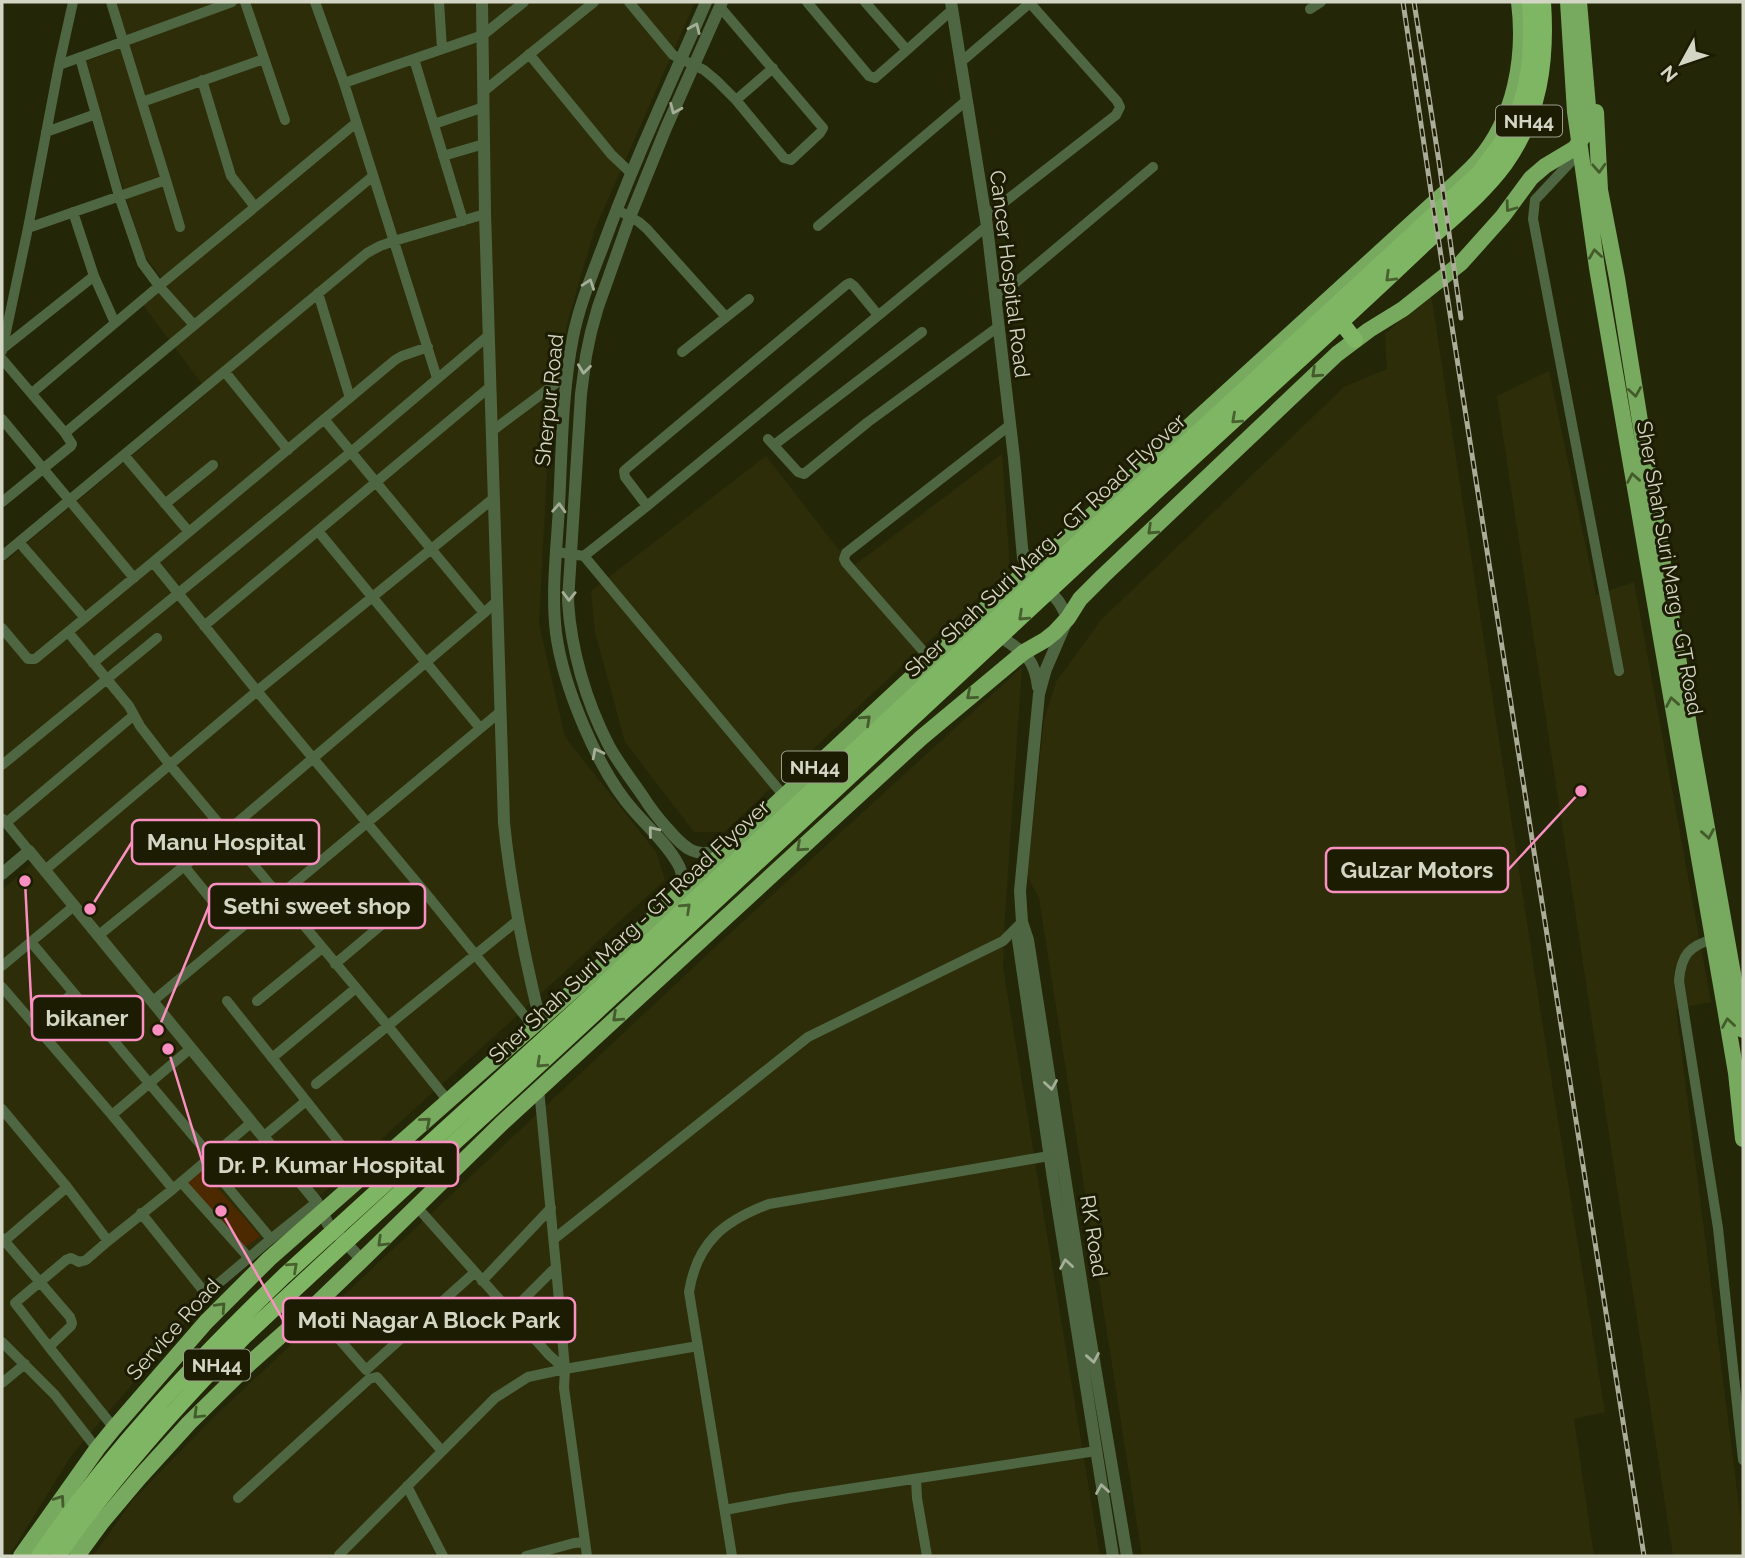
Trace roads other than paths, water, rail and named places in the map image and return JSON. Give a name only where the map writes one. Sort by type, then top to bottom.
[{"type":"highway","name":"Sher Shah Suri Marg - GT Road Flyover","points":[[1060,571],[1320,313],[1478,174],[1506,135],[1523,99],[1522,67],[1531,49],[1530,2]]},
{"type":"highway","name":"Sher Shah Suri Marg - GT Road Flyover","points":[[39,1556],[143,1422],[234,1324],[971,643],[1060,571],[1341,322],[1485,190],[1519,143],[1528,122],[1542,75],[1543,2]]},
{"type":"highway","points":[[1341,322],[1355,340]]},
{"type":"highway","name":"Sher Shah Suri Marg - GT Road Flyover","points":[[58,1556],[100,1499],[196,1386],[971,643]]},
{"type":"main road","points":[[1031,569],[1320,313],[1337,291],[1479,160],[1498,130],[1522,67],[1519,2]]},
{"type":"main road","name":"Sher Shah Suri Marg - GT Road","points":[[1568,2],[1575,112],[1599,282],[1713,939],[1740,1073],[1743,1139]]},
{"type":"main road","points":[[1068,618],[1080,599],[1103,576],[1313,377],[1355,340],[1404,309],[1452,271],[1503,216],[1531,178],[1575,148],[1583,138],[1589,118],[1579,2]]},
{"type":"main road","name":"Sher Shah Suri Marg - GT Road","points":[[1587,2],[1600,190],[1617,278],[1691,738],[1743,1030]]},
{"type":"main road","name":"NH44","points":[[673,898],[931,660],[971,643],[994,601],[1031,569]]},
{"type":"main road","name":"NH44","points":[[539,1088],[921,738],[991,678],[1055,632],[1068,618]]},
{"type":"main road","points":[[971,643],[970,631],[986,638],[992,645],[997,661],[991,678]]},
{"type":"main road","name":"Service Road","points":[[21,1556],[114,1428],[179,1352],[240,1287],[320,1208],[365,1175],[673,898]]},
{"type":"main road","points":[[80,1555],[132,1487],[189,1423],[539,1088]]},
{"type":"street","points":[[2,350],[73,2]]},
{"type":"street","points":[[111,2],[180,226]]},
{"type":"street","points":[[59,65],[232,2]]},
{"type":"street","points":[[245,2],[285,120]]},
{"type":"street","points":[[439,2],[442,49]]},
{"type":"street","points":[[482,2],[485,214],[504,823],[509,875],[537,1023]]},
{"type":"street","points":[[344,83],[483,35],[524,2]]},
{"type":"street","points":[[484,91],[594,2]]},
{"type":"street","points":[[629,2],[673,55],[716,80],[784,158],[791,160],[820,134],[823,128],[721,5]]},
{"type":"street","name":"Sherpur Road","points":[[673,898],[681,885],[679,865],[633,810],[607,772],[580,716],[558,646],[554,599],[565,392],[573,335],[616,209],[706,2]]},
{"type":"street","points":[[807,2],[872,78],[878,76],[952,6]]},
{"type":"street","points":[[866,2],[906,50]]},
{"type":"street","points":[[557,552],[578,554],[647,506],[1116,115],[1120,107],[1030,2],[961,62]]},
{"type":"street","points":[[1310,9],[1321,2]]},
{"type":"street","points":[[319,3],[437,378]]},
{"type":"street","name":"Sherpur Road","points":[[721,5],[650,167],[594,320],[581,394],[578,554],[568,601],[574,646],[592,707],[609,746],[653,813],[690,851],[709,853],[732,843]]},
{"type":"street","name":"Cancer Hospital Road","points":[[952,6],[986,222],[1023,552]]},
{"type":"street","points":[[529,54],[611,153],[634,167],[650,167]]},
{"type":"street","points":[[80,58],[119,196],[142,263],[194,325]]},
{"type":"street","points":[[142,102],[264,59]]},
{"type":"street","points":[[414,59],[463,221]]},
{"type":"street","points":[[736,100],[773,68]]},
{"type":"street","points":[[202,80],[232,176],[256,207]]},
{"type":"street","points":[[818,226],[967,100]]},
{"type":"street","points":[[434,124],[484,107]]},
{"type":"street","points":[[46,132],[96,114]]},
{"type":"street","points":[[32,393],[356,123]]},
{"type":"street","points":[[443,156],[484,144]]},
{"type":"street","points":[[1580,152],[1535,200],[1533,219],[1619,671]]},
{"type":"street","points":[[995,300],[1153,167]]},
{"type":"street","points":[[65,433],[373,176]]},
{"type":"street","points":[[28,228],[166,180]]},
{"type":"street","points":[[616,209],[639,222],[655,237],[726,317]]},
{"type":"street","points":[[73,212],[94,276],[115,323]]},
{"type":"street","points":[[2,556],[367,253],[394,241],[485,214]]},
{"type":"street","points":[[2,350],[94,276]]},
{"type":"street","points":[[647,506],[625,477],[624,471],[846,285],[850,283],[854,286],[878,315]]},
{"type":"street","points":[[318,293],[350,398]]},
{"type":"street","points":[[682,352],[749,299]]},
{"type":"street","points":[[922,332],[771,442],[798,472],[804,474],[868,422],[998,327]]},
{"type":"street","points":[[93,663],[489,335]]},
{"type":"street","points":[[2,628],[31,660],[189,533],[395,360],[428,347]]},
{"type":"street","points":[[2,359],[71,441],[71,446],[2,502]]},
{"type":"street","points":[[225,372],[288,450]]},
{"type":"street","points":[[492,431],[567,375]]},
{"type":"street","points":[[204,626],[491,386]]},
{"type":"street","points":[[565,392],[581,394]]},
{"type":"street","points":[[2,419],[134,578]]},
{"type":"street","points":[[324,419],[484,613]]},
{"type":"street","points":[[931,660],[846,563],[846,553],[1010,425]]},
{"type":"street","points":[[124,455],[189,533]]},
{"type":"street","points":[[165,504],[213,465]]},
{"type":"street","points":[[45,870],[257,691],[494,498]]},
{"type":"street","points":[[318,531],[480,728]]},
{"type":"street","points":[[19,542],[85,618]]},
{"type":"street","points":[[1023,552],[1031,569],[1059,602],[1068,618],[1049,660],[1039,694]]},
{"type":"street","points":[[1015,581],[1022,567],[1023,552]]},
{"type":"street","points":[[578,554],[784,796]]},
{"type":"street","points":[[153,562],[475,955],[537,1023]]},
{"type":"street","points":[[994,601],[988,614],[992,628],[1024,652],[1035,670],[1039,694]]},
{"type":"street","points":[[99,935],[313,759],[496,602]]},
{"type":"street","points":[[68,632],[129,706],[140,726],[170,765],[449,1101]]},
{"type":"street","points":[[2,765],[157,638]]},
{"type":"street","name":"RK Road","points":[[1039,694],[1020,891],[1022,922],[1018,940],[1126,1556]]},
{"type":"street","points":[[153,1001],[500,712]]},
{"type":"street","points":[[134,715],[4,820],[264,1136],[320,1208],[328,1224],[362,1260]]},
{"type":"street","points":[[633,810],[645,799]]},
{"type":"street","points":[[2,874],[29,851]]},
{"type":"street","points":[[184,866],[237,931]]},
{"type":"street","points":[[335,964],[423,890]]},
{"type":"street","points":[[2,966],[74,906]]},
{"type":"street","points":[[316,1084],[517,921]]},
{"type":"street","points":[[554,1239],[808,1037],[1003,941],[1022,922]]},
{"type":"street","points":[[1713,939],[1698,943],[1686,954],[1679,981],[1718,1228],[1742,1429],[1743,1460]]},
{"type":"street","points":[[31,942],[149,1083],[271,1239]]},
{"type":"street","points":[[257,1001],[322,948]]},
{"type":"street","points":[[2,987],[112,1115],[249,1258]]},
{"type":"street","points":[[272,1058],[356,988]]},
{"type":"street","points":[[35,1025],[73,993]]},
{"type":"street","points":[[227,1001],[365,1175]]},
{"type":"street","points":[[112,1115],[191,1048]]},
{"type":"street","points":[[539,1088],[565,1369],[564,1388],[587,1556]]},
{"type":"street","points":[[264,1136],[306,1101]]},
{"type":"street","points":[[2,1109],[108,1241]]},
{"type":"street","points":[[114,1428],[15,1303],[68,1258],[82,1261],[252,1122]]},
{"type":"street","points":[[732,1556],[689,1292],[692,1275],[702,1251],[714,1236],[727,1224],[769,1203],[1056,1155]]},
{"type":"street","name":"RK Road","points":[[1056,1155],[1113,1556]]},
{"type":"street","points":[[49,1347],[69,1329],[72,1323],[70,1317],[3,1240],[67,1187]]},
{"type":"street","points":[[417,1207],[548,1356],[565,1369]]},
{"type":"street","points":[[141,1213],[206,1294],[271,1239],[320,1208]]},
{"type":"street","points":[[482,1281],[551,1208]]},
{"type":"street","points":[[510,1313],[556,1268]]},
{"type":"street","points":[[312,1308],[366,1370],[474,1273]]},
{"type":"street","points":[[2,1342],[55,1395],[97,1449]]},
{"type":"street","points":[[339,1556],[495,1398],[528,1377],[698,1346]]},
{"type":"street","points":[[2,1383],[25,1364]]},
{"type":"street","points":[[238,1498],[369,1379],[377,1377],[442,1451]]},
{"type":"street","points":[[725,1510],[1096,1451]]},
{"type":"street","points":[[916,1479],[927,1556]]},
{"type":"street","points":[[407,1486],[443,1556]]},
{"type":"street","points":[[526,1556],[585,1542]]},
{"type":"railway","points":[[1403,2],[1644,1556]]},
{"type":"railway","points":[[1414,2],[1461,318]]},
{"type":"place","name":"Gulzar Motors","points":[[1581,791]]},
{"type":"place","name":"bikaner","points":[[25,881]]},
{"type":"place","name":"Manu Hospital","points":[[90,909]]},
{"type":"place","name":"Sethi sweet shop","points":[[158,1030]]},
{"type":"place","name":"Dr. P. Kumar Hospital","points":[[168,1049]]},
{"type":"place","name":"Moti Nagar A Block Park","points":[[221,1211]]}]
